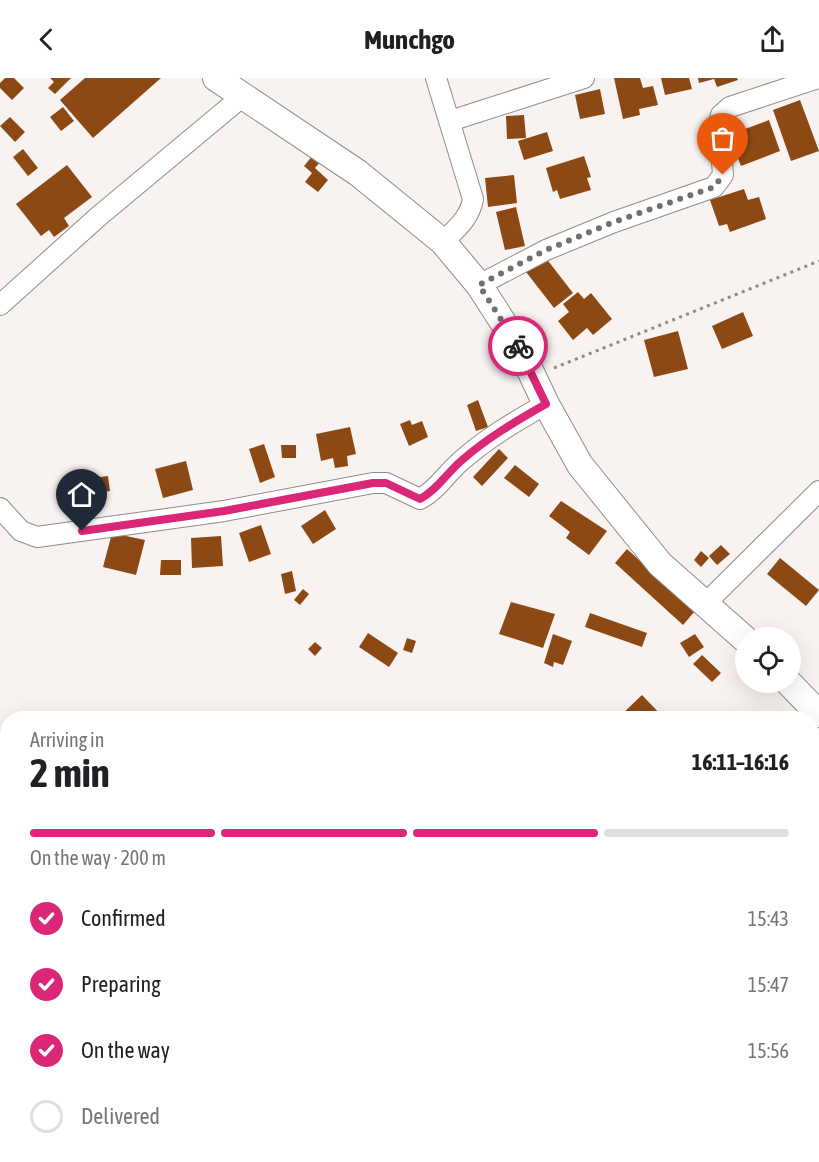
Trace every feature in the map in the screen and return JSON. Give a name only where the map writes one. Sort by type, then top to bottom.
[{"type":"street","points":[[216,78],[358,173],[443,243],[479,285],[519,347],[546,404],[580,465],[660,564],[735,630]]},
{"type":"street","points":[[436,78],[473,199],[472,209],[466,219],[443,243]]},
{"type":"street","points":[[450,121],[584,78]]},
{"type":"street","points":[[479,285],[555,246],[614,222],[714,187],[723,175],[718,122],[721,115],[730,107],[819,78]]},
{"type":"street","points":[[0,305],[99,216],[243,96]]},
{"type":"street","points":[[0,508],[21,531],[37,537],[224,511],[373,483],[386,483],[420,499],[430,494],[459,463],[494,434],[546,404]]},
{"type":"street","points":[[705,604],[819,491]]},
{"type":"street","points":[[799,693],[816,711]]},
{"type":"path","points":[[533,377],[819,261]]},
{"type":"building","points":[[5,78],[14,78],[24,88],[12,100],[0,88],[0,83]]},
{"type":"building","points":[[50,78],[71,78],[55,94],[48,88],[54,82]]},
{"type":"building","points":[[85,78],[161,78],[93,138],[60,100]]},
{"type":"building","points":[[614,78],[640,78],[643,88],[653,86],[658,105],[639,109],[640,115],[623,119]]},
{"type":"building","points":[[661,78],[689,78],[692,89],[665,95]]},
{"type":"building","points":[[698,78],[737,78],[738,80],[717,87],[714,79],[699,83]]},
{"type":"building","points":[[600,89],[605,114],[580,119],[575,95]]},
{"type":"building","points":[[800,100],[819,151],[791,161],[773,110]]},
{"type":"building","points":[[63,107],[74,121],[61,131],[50,117]]},
{"type":"building","points":[[524,115],[526,138],[507,139],[506,116]]},
{"type":"building","points":[[10,117],[25,132],[15,142],[0,126]]},
{"type":"building","points":[[769,120],[780,151],[741,166],[729,135]]},
{"type":"building","points":[[547,132],[553,151],[524,160],[518,141]]},
{"type":"building","points":[[23,149],[38,168],[28,176],[13,157]]},
{"type":"building","points":[[314,154],[321,161],[315,168],[328,180],[318,192],[305,182],[312,173],[304,166]]},
{"type":"building","points":[[584,156],[591,177],[587,178],[591,190],[560,199],[557,190],[553,192],[546,168]]},
{"type":"building","points":[[67,165],[92,197],[64,218],[69,226],[54,237],[49,230],[41,236],[16,204]]},
{"type":"building","points":[[514,175],[517,203],[488,207],[485,178]]},
{"type":"building","points":[[744,189],[748,200],[759,197],[766,219],[730,232],[727,224],[719,226],[710,200]]},
{"type":"building","points":[[516,207],[525,246],[505,250],[496,212]]},
{"type":"building","points":[[542,253],[573,293],[554,308],[523,268]]},
{"type":"building","points":[[578,292],[584,299],[591,293],[612,319],[593,335],[587,328],[573,340],[558,321],[569,312],[563,304]]},
{"type":"building","points":[[743,312],[753,336],[722,349],[712,326]]},
{"type":"building","points":[[678,331],[688,369],[654,377],[644,340]]},
{"type":"building","points":[[478,400],[488,427],[476,431],[467,405]]},
{"type":"building","points":[[410,420],[412,425],[422,421],[428,437],[409,446],[400,424]]},
{"type":"building","points":[[350,427],[356,454],[347,456],[348,466],[335,468],[333,458],[321,461],[316,434]]},
{"type":"building","points":[[264,444],[275,477],[260,483],[249,449]]},
{"type":"building","points":[[281,445],[296,445],[296,458],[282,458]]},
{"type":"building","points":[[499,449],[508,458],[482,486],[473,477]]},
{"type":"building","points":[[186,461],[193,490],[163,498],[155,469]]},
{"type":"building","points":[[515,465],[539,484],[529,497],[504,478]]},
{"type":"building","points":[[108,476],[110,491],[87,494],[85,479]]},
{"type":"building","points":[[561,501],[607,531],[589,555],[566,538],[570,532],[549,516]]},
{"type":"building","points":[[325,510],[336,529],[313,544],[301,526]]},
{"type":"building","points":[[261,525],[271,554],[249,562],[239,533]]},
{"type":"building","points":[[112,533],[145,540],[136,575],[103,567]]},
{"type":"building","points":[[221,536],[223,566],[192,568],[191,538]]},
{"type":"building","points":[[721,545],[730,554],[717,565],[709,556]]},
{"type":"building","points":[[627,549],[695,611],[683,625],[615,563]]},
{"type":"building","points":[[701,551],[709,558],[701,567],[694,560]]},
{"type":"building","points":[[780,558],[819,590],[806,606],[767,574]]},
{"type":"building","points":[[161,560],[181,560],[181,575],[160,575]]},
{"type":"building","points":[[292,571],[296,591],[285,594],[281,574]]},
{"type":"building","points":[[303,589],[309,594],[300,605],[294,600]]},
{"type":"building","points":[[511,602],[555,614],[543,648],[499,634]]},
{"type":"building","points":[[590,613],[647,633],[642,647],[585,627]]},
{"type":"building","points":[[368,633],[398,653],[389,667],[359,647]]},
{"type":"building","points":[[553,634],[572,641],[563,665],[554,662],[553,667],[544,663]]},
{"type":"building","points":[[695,634],[704,647],[689,657],[680,643]]},
{"type":"building","points":[[407,638],[416,641],[412,653],[403,650]]},
{"type":"building","points":[[315,642],[322,648],[315,656],[308,649]]},
{"type":"building","points":[[702,655],[721,673],[712,682],[693,664]]},
{"type":"building","points":[[642,695],[657,711],[625,711]]},
{"type":"way so far","points":[[518,346],[479,285],[546,250],[614,222],[714,187],[723,175]]},
{"type":"route","points":[[82,531],[224,511],[373,483],[395,486],[420,499],[430,494],[459,463],[494,434],[546,404],[518,346]]}]
